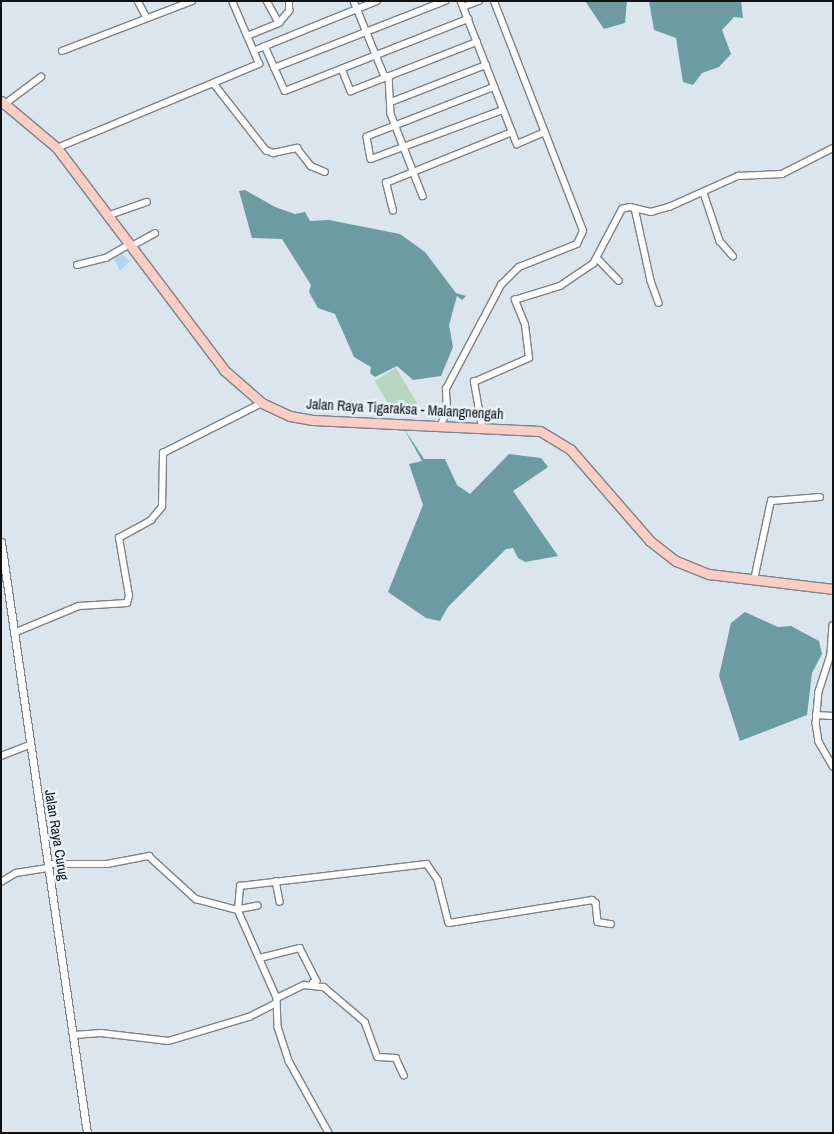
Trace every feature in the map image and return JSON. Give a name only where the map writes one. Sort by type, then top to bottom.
[{"type":"main road","name":"Jalan Raya Tigaraksa - Malangnengah","points":[[3,103],[57,148],[234,382],[262,403],[290,416],[313,420],[533,429],[555,438],[581,460],[664,553],[700,572],[833,589]]},
{"type":"street","points":[[138,1],[147,18]]},
{"type":"street","points":[[62,51],[192,1]]},
{"type":"street","points":[[57,148],[215,85],[259,64],[232,1]]},
{"type":"street","points":[[267,1],[279,23]]},
{"type":"street","points":[[247,36],[279,23],[289,11],[289,1]]},
{"type":"street","points":[[354,1],[387,77],[396,126],[423,196]]},
{"type":"street","points":[[258,49],[377,1]]},
{"type":"street","points":[[274,68],[445,1]]},
{"type":"street","points":[[479,1],[462,4],[518,144],[545,132]]},
{"type":"street","points":[[441,425],[446,410],[446,389],[500,285],[519,267],[582,239],[583,231],[494,1]]},
{"type":"street","points":[[265,46],[286,91],[468,19]]},
{"type":"street","points":[[342,69],[351,91],[477,42]]},
{"type":"street","points":[[391,102],[486,65]]},
{"type":"street","points":[[3,103],[41,77]]},
{"type":"street","points":[[215,85],[266,150],[277,152],[297,148],[311,166],[326,172]]},
{"type":"street","points":[[495,88],[365,138],[371,159],[504,110]]},
{"type":"street","points":[[393,210],[384,184],[512,132]]},
{"type":"street","points":[[482,427],[474,382],[529,358],[525,325],[515,300],[560,286],[598,259],[622,209],[635,208],[655,211],[741,175],[782,174],[833,148]]},
{"type":"street","points":[[704,192],[720,241],[733,256]]},
{"type":"street","points":[[107,216],[147,202]]},
{"type":"street","points":[[635,208],[651,281],[660,303]]},
{"type":"street","points":[[77,264],[106,258],[155,233]]},
{"type":"street","points":[[598,259],[619,281]]},
{"type":"street","points":[[14,633],[79,606],[126,603],[129,596],[118,538],[151,520],[162,508],[163,453],[239,418],[262,403]]},
{"type":"street","points":[[754,580],[771,502],[820,497]]},
{"type":"street","name":"Jalan Raya Curug","points":[[1,542],[29,745],[49,866],[87,1133]]},
{"type":"street","points":[[833,625],[831,655],[816,715],[819,742],[833,766]]},
{"type":"street","points":[[816,715],[833,716]]},
{"type":"street","points":[[1,756],[29,745]]},
{"type":"street","points":[[1,882],[16,873],[49,866],[107,864],[149,856],[196,899],[238,910],[258,906]]},
{"type":"street","points":[[329,1133],[289,1062],[278,1027],[277,998],[238,910],[240,886],[330,873],[398,870],[427,864],[438,880],[449,924],[592,900],[596,903],[598,922],[611,924]]},
{"type":"street","points":[[276,881],[280,902]]},
{"type":"street","points":[[260,958],[300,948],[317,980],[277,998]]},
{"type":"street","points":[[313,983],[324,987],[365,1022],[378,1057],[396,1058],[404,1075]]},
{"type":"street","points":[[74,1035],[101,1033],[169,1041],[249,1017],[276,1004]]},
{"type":"green space","points":[[396,368],[417,403],[396,416],[375,381]]},
{"type":"water","points":[[585,1],[627,1],[625,23],[604,29]]},
{"type":"water","points":[[649,1],[741,1],[743,18],[734,17],[722,30],[731,54],[719,67],[702,73],[693,85],[683,82],[676,38],[654,30]]},
{"type":"water","points":[[245,190],[275,207],[295,214],[305,212],[310,221],[329,220],[400,234],[425,252],[456,293],[466,296],[462,300],[457,296],[449,325],[453,347],[441,376],[413,380],[397,366],[375,377],[370,373],[371,367],[354,357],[335,314],[318,308],[309,292],[311,285],[282,239],[252,238],[239,191]]},
{"type":"water","points":[[403,427],[424,459],[445,459],[457,485],[470,494],[509,454],[541,458],[548,467],[513,491],[558,556],[525,562],[518,558],[513,548],[506,549],[448,607],[440,621],[426,618],[388,592],[423,505],[409,464],[422,461]]},
{"type":"water","points":[[745,612],[778,627],[791,626],[819,641],[822,654],[812,673],[807,715],[740,741],[719,676],[731,623]]},
{"type":"building","points":[[121,254],[130,261],[120,271],[114,259]]}]
